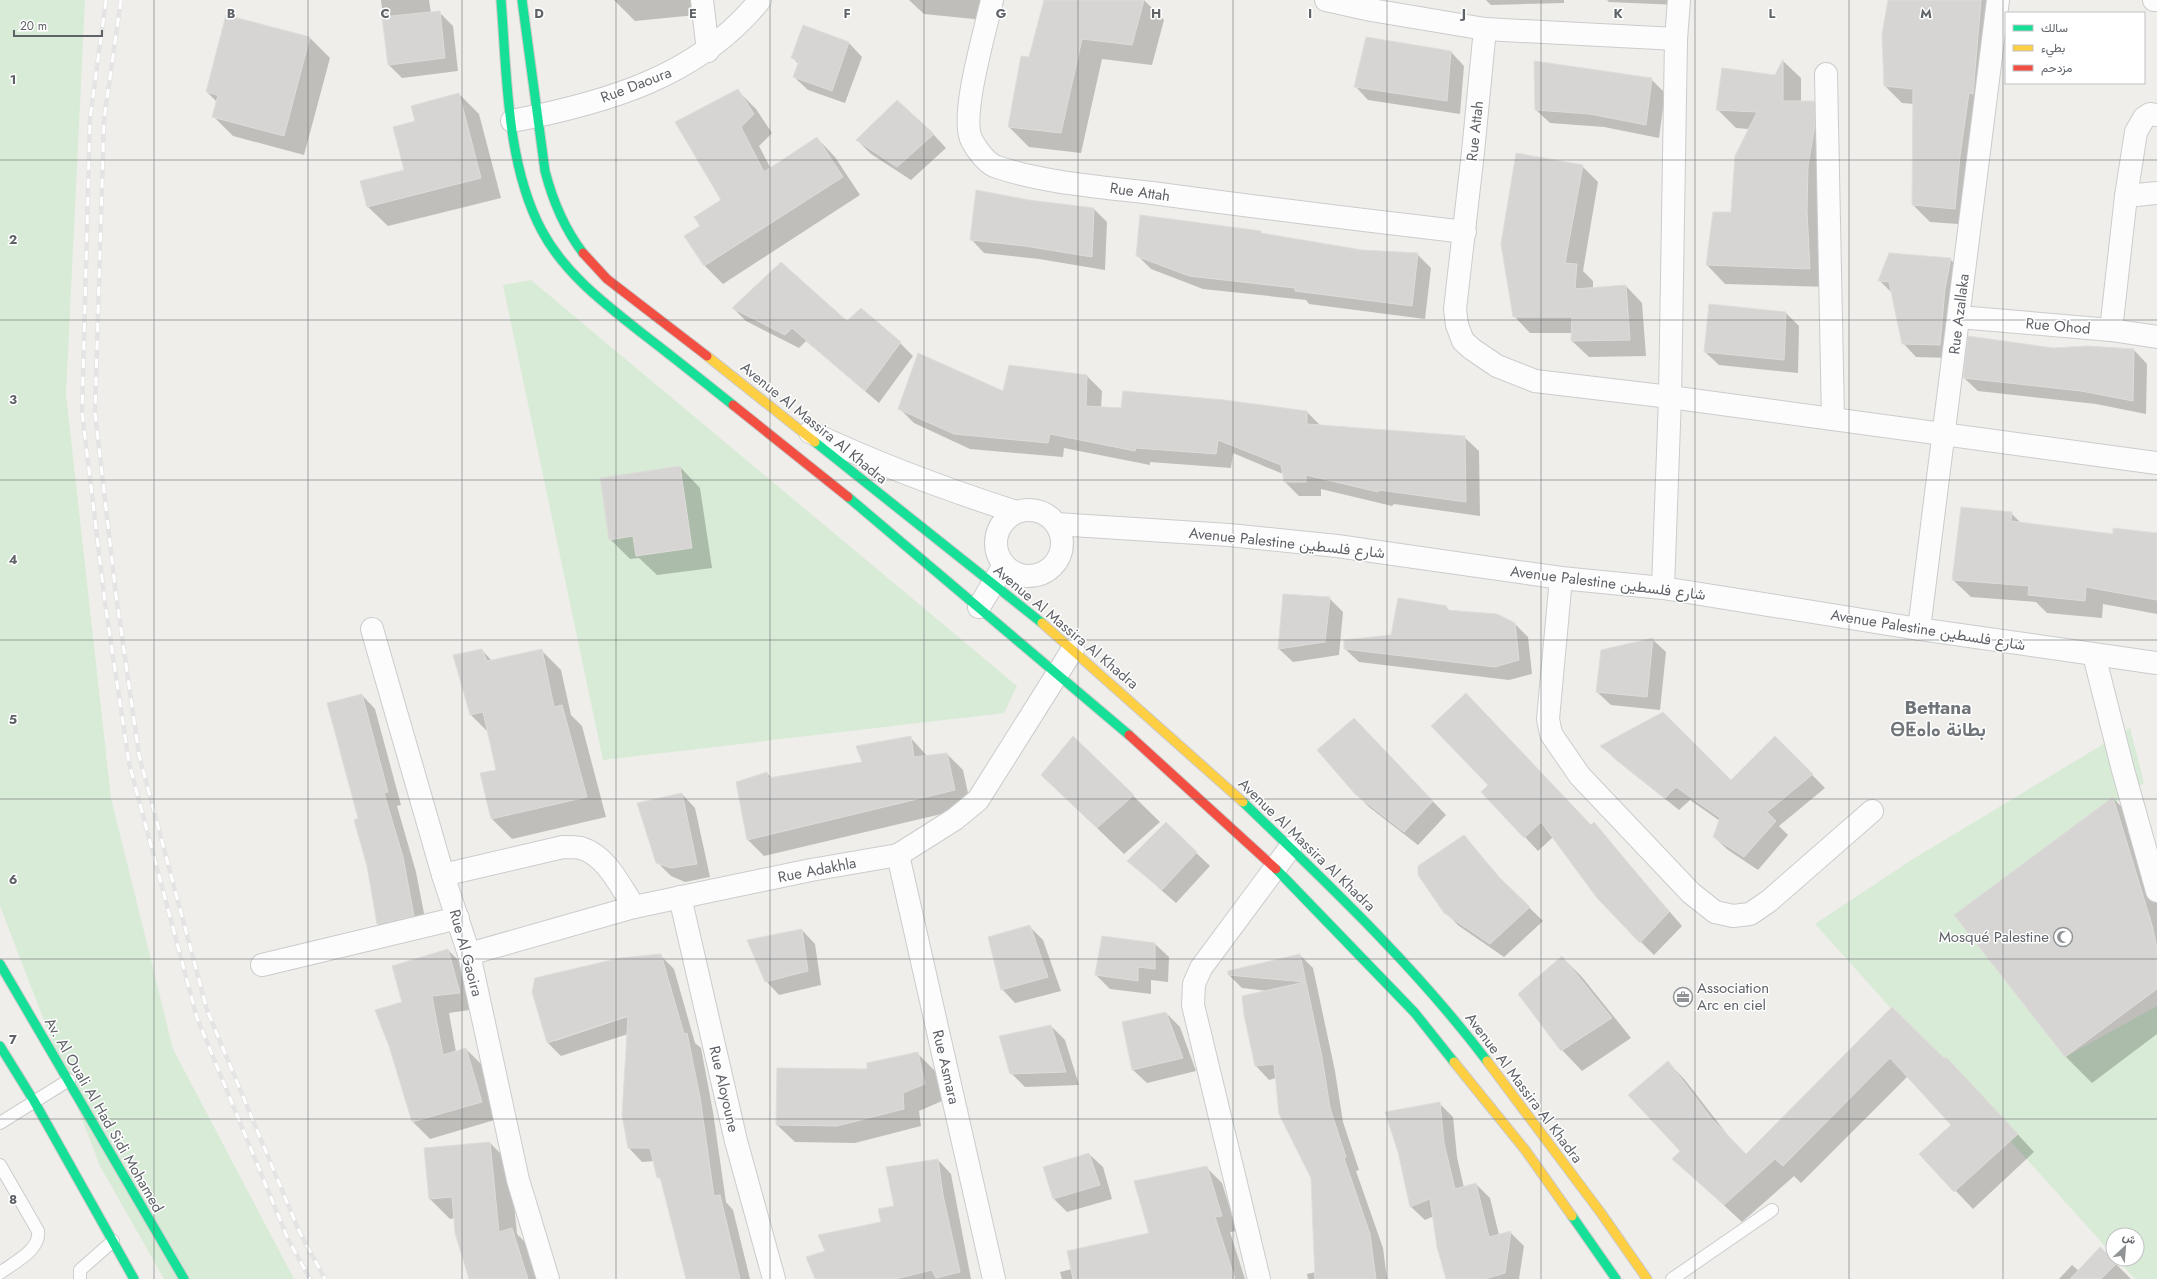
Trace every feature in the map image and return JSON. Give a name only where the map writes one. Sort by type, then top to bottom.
[{"type":"main road","points":[[501,0],[512,121],[522,173],[536,219],[562,261],[578,280],[597,297],[862,508],[979,606],[1058,673],[1274,868],[1415,1013],[1526,1151],[1615,1278]]},
{"type":"main road","name":"Avenue Al Massira Al Khadra","points":[[522,0],[544,171],[551,195],[561,219],[574,241],[589,261],[607,279],[794,425],[998,575],[1073,649],[1212,773],[1356,911],[1462,1028],[1642,1272]]},
{"type":"main road","name":"Av. Al Ouali Al Had Sidi Mohamed","points":[[0,964],[184,1279]]},
{"type":"main road","points":[[0,1046],[34,1101],[134,1279]]},
{"type":"street","points":[[702,0],[708,51]]},
{"type":"street","name":"Rue Daoura","points":[[512,121],[572,109],[667,75],[708,51],[760,0]]},
{"type":"street","name":"Rue Attah","points":[[992,0],[969,106],[968,125],[971,140],[981,154],[995,167],[1051,180],[1251,207],[1464,232]]},
{"type":"street","points":[[1326,0],[1371,10],[1485,29],[1676,39]]},
{"type":"street","points":[[1663,588],[1670,397],[1676,39],[1679,0]]},
{"type":"street","name":"Rue Azallaka","points":[[1919,629],[1998,0]]},
{"type":"street","name":"Rue Attah","points":[[1485,29],[1455,309],[1457,325],[1463,341],[1497,366],[1535,381],[1670,397],[2157,463]]},
{"type":"street","points":[[1826,74],[1833,419]]},
{"type":"street","points":[[2111,330],[2126,196],[2136,132],[2144,118],[2150,114],[2157,115]]},
{"type":"street","points":[[2126,196],[2157,193]]},
{"type":"street","name":"Rue Ohod","points":[[1959,317],[2111,330],[2157,337]]},
{"type":"street","points":[[794,425],[863,457],[942,488],[1016,512]]},
{"type":"street","points":[[979,606],[998,575],[996,536],[1003,521],[1016,512],[1027,509],[1038,510],[1048,515],[1056,524],[1062,540],[1060,556],[1050,569],[1035,576],[998,575]]},
{"type":"street","name":"Avenue Palestine شارع فلسطين","points":[[1056,524],[1229,535],[1337,546],[1561,578],[1663,588],[1919,629],[2157,663]]},
{"type":"street","points":[[1561,578],[1548,719],[1551,734],[1580,776],[1691,894],[1715,912],[1733,916],[1750,914],[1769,901],[1872,811]]},
{"type":"street","name":"Rue Al Gaoira","points":[[372,629],[443,875],[469,954],[518,1180],[548,1279]]},
{"type":"street","name":"Rue Adakhla","points":[[469,954],[634,907],[811,870],[898,855],[955,819],[978,800],[1073,649]]},
{"type":"street","points":[[2094,655],[2121,763],[2156,884]]},
{"type":"street","points":[[443,875],[563,847],[581,848],[595,855],[608,866],[634,907]]},
{"type":"street","points":[[1258,1279],[1193,1005],[1194,984],[1201,968],[1290,848]]},
{"type":"street","name":"Rue Asmara","points":[[898,855],[994,1279]]},
{"type":"street","name":"Rue Aloyoune","points":[[680,897],[736,1141],[774,1279]]},
{"type":"street","points":[[262,965],[458,918]]},
{"type":"street","points":[[1615,1278],[1642,1272]]},
{"type":"lane","points":[[0,1123],[69,1080]]},
{"type":"lane","points":[[0,1165],[4,1181],[38,1231],[36,1244],[0,1273]]},
{"type":"lane","points":[[1672,1279],[1772,1210]]},
{"type":"lane","points":[[80,1279],[80,1270],[113,1241]]},
{"type":"green space","points":[[0,0],[85,0],[66,394],[111,798],[173,1049],[294,1279],[164,1279],[100,1166],[0,906]]},
{"type":"green space","points":[[531,280],[1017,686],[1004,713],[603,760],[503,285]]},
{"type":"green space","points":[[2130,728],[2144,783],[1954,915],[2065,1057],[2157,1006],[2157,1279],[2135,1279],[2124,1267],[2145,1267],[2145,1227],[2105,1227],[2105,1246],[1815,924],[1913,859]]},
{"type":"building","points":[[1044,0],[1144,0],[1132,45],[1082,39],[1061,133],[1008,127],[1021,56],[1029,57]]},
{"type":"building","points":[[1888,0],[1981,0],[1973,94],[1969,93],[1960,156],[1955,209],[1912,205],[1913,89],[1884,86],[1882,34]]},
{"type":"building","points":[[440,11],[445,58],[388,65],[382,17]]},
{"type":"building","points":[[226,15],[310,37],[284,136],[212,117],[218,95],[206,92]]},
{"type":"building","points":[[803,25],[849,42],[832,91],[793,77],[799,61],[791,58]]},
{"type":"building","points":[[1366,37],[1451,51],[1447,101],[1354,87]]},
{"type":"building","points":[[1783,59],[1783,101],[1814,101],[1815,125],[1808,166],[1807,211],[1810,269],[1706,265],[1713,212],[1731,212],[1735,156],[1757,112],[1716,110],[1722,68],[1775,75]]},
{"type":"building","points":[[1534,61],[1652,78],[1646,125],[1590,114],[1535,110]]},
{"type":"building","points":[[738,89],[754,114],[741,127],[764,172],[817,137],[843,177],[704,266],[684,236],[700,226],[694,217],[721,200],[675,122]]},
{"type":"building","points":[[459,93],[481,178],[367,207],[360,181],[404,170],[393,127],[415,121],[411,106]]},
{"type":"building","points":[[897,100],[934,134],[897,167],[856,140]]},
{"type":"building","points":[[1516,153],[1583,165],[1565,263],[1577,264],[1575,289],[1626,285],[1630,340],[1571,341],[1572,317],[1513,317],[1501,244]]},
{"type":"building","points":[[976,190],[1029,200],[1094,208],[1092,257],[1025,246],[970,240]]},
{"type":"building","points":[[1140,215],[1261,231],[1261,233],[1362,250],[1418,253],[1412,306],[1295,291],[1295,288],[1189,276],[1136,256]]},
{"type":"building","points":[[1889,253],[1951,258],[1945,289],[1940,345],[1902,344],[1889,282],[1878,281]]},
{"type":"building","points":[[781,262],[847,321],[861,308],[901,342],[865,391],[792,328],[785,335],[732,308]]},
{"type":"building","points":[[1709,304],[1786,312],[1784,360],[1704,352]]},
{"type":"building","points":[[1968,336],[2053,348],[2088,346],[2134,349],[2133,401],[2081,391],[1963,378]]},
{"type":"building","points":[[918,353],[1003,391],[1009,365],[1087,375],[1086,406],[1121,408],[1123,391],[1224,400],[1307,411],[1307,424],[1465,436],[1466,502],[1379,490],[1378,492],[1306,475],[1306,482],[1284,482],[1281,465],[1218,440],[1216,454],[1136,448],[1135,451],[1050,434],[1048,443],[954,434],[898,409]]},
{"type":"building","points":[[680,466],[692,548],[636,556],[633,536],[609,540],[600,478]]},
{"type":"building","points":[[1961,507],[2012,512],[2011,521],[2113,534],[2113,528],[2157,533],[2157,600],[2086,587],[2085,601],[2028,595],[2029,586],[1952,580]]},
{"type":"building","points":[[1283,594],[1330,597],[1325,642],[1278,649]]},
{"type":"building","points":[[1398,598],[1447,606],[1446,610],[1497,614],[1515,623],[1519,660],[1495,667],[1344,649],[1344,640],[1391,635]]},
{"type":"building","points":[[1653,638],[1647,697],[1596,692],[1601,650]]},
{"type":"building","points":[[482,649],[487,661],[542,649],[554,707],[562,705],[587,797],[491,819],[480,773],[496,770],[483,712],[470,715],[453,655]]},
{"type":"building","points":[[1466,693],[1591,825],[1594,822],[1669,912],[1640,943],[1597,898],[1541,822],[1524,838],[1481,792],[1488,785],[1431,726]]},
{"type":"building","points":[[362,694],[388,792],[384,793],[403,857],[414,916],[377,924],[367,866],[354,820],[358,818],[327,703]]},
{"type":"building","points":[[1663,712],[1731,780],[1775,736],[1813,774],[1767,812],[1776,821],[1744,857],[1713,837],[1720,818],[1676,787],[1665,798],[1600,746]]},
{"type":"building","points":[[1354,718],[1433,801],[1404,832],[1355,794],[1317,750]]},
{"type":"building","points":[[911,736],[914,757],[947,753],[955,790],[747,840],[736,782],[767,772],[768,778],[862,762],[856,746]]},
{"type":"building","points":[[1073,736],[1134,795],[1097,828],[1041,775]]},
{"type":"building","points":[[682,793],[697,864],[671,868],[656,863],[637,803]]},
{"type":"building","name":"Mosqué Palestine","points":[[2113,797],[2152,925],[2157,948],[2157,989],[2065,1057],[1954,915]]},
{"type":"building","points":[[1166,822],[1197,852],[1162,890],[1127,861]]},
{"type":"building","points":[[1464,835],[1498,876],[1530,907],[1490,944],[1444,913],[1418,875],[1418,866]]},
{"type":"building","points":[[1030,925],[1048,977],[1001,990],[988,937]]},
{"type":"building","points":[[802,929],[808,971],[765,982],[747,940]]},
{"type":"building","points":[[1102,936],[1155,943],[1155,969],[1138,967],[1138,981],[1095,975]]},
{"type":"building","points":[[448,949],[460,993],[432,996],[443,1055],[466,1048],[482,1102],[412,1122],[389,1046],[375,1010],[402,1002],[392,966]]},
{"type":"building","points":[[661,954],[684,1034],[687,1033],[700,1097],[714,1196],[720,1195],[740,1279],[686,1279],[660,1177],[657,1178],[650,1148],[628,1148],[622,1115],[628,1016],[547,1043],[532,992],[535,978],[620,958]]},
{"type":"building","points":[[1300,954],[1322,1057],[1330,1108],[1346,1157],[1344,1158],[1370,1234],[1376,1279],[1315,1279],[1311,1178],[1279,1114],[1274,1064],[1255,1066],[1244,1015],[1242,996],[1305,982],[1228,975],[1228,971]]},
{"type":"building","points":[[1562,956],[1612,1018],[1561,1051],[1518,994]]},
{"type":"building","points":[[1892,1007],[1944,1058],[1946,1057],[2018,1134],[1954,1192],[1919,1154],[1951,1125],[1890,1058],[1783,1166],[1775,1159],[1724,1205],[1672,1159],[1680,1151],[1628,1095],[1668,1061],[1712,1119],[1746,1154]]},
{"type":"building","points":[[1166,1012],[1183,1058],[1132,1070],[1122,1022]]},
{"type":"building","points":[[1051,1025],[1066,1072],[1010,1074],[999,1036]]},
{"type":"building","points":[[918,1052],[925,1084],[903,1093],[904,1109],[837,1126],[776,1125],[777,1068],[867,1069],[867,1063]]},
{"type":"building","points":[[1440,1102],[1444,1143],[1455,1189],[1476,1183],[1489,1237],[1511,1231],[1505,1273],[1484,1279],[1446,1279],[1437,1247],[1430,1199],[1410,1207],[1398,1152],[1385,1112]]},
{"type":"building","points":[[490,1142],[499,1232],[512,1228],[528,1279],[469,1279],[455,1233],[452,1197],[429,1199],[424,1148]]},
{"type":"building","points":[[1089,1153],[1100,1185],[1053,1199],[1043,1167]]},
{"type":"building","points":[[938,1159],[943,1195],[960,1272],[936,1278],[932,1270],[895,1279],[815,1279],[806,1257],[825,1251],[818,1235],[881,1222],[878,1209],[894,1206],[886,1167]]},
{"type":"building","points":[[1207,1166],[1222,1216],[1215,1217],[1235,1279],[1073,1279],[1067,1251],[1149,1233],[1134,1181]]},
{"type":"building","points":[[2100,1247],[2105,1252],[2105,1267],[2113,1267],[2101,1279],[2070,1279]]},
{"type":"railway","points":[[106,0],[90,119],[82,412],[105,603],[129,763],[197,1018],[288,1239],[310,1279]]},
{"type":"railway","points":[[121,0],[104,120],[95,413],[116,595],[139,755],[207,1010],[299,1231],[325,1279]]},
{"type":"traffic: fast","points":[[501,0],[507,88],[515,148],[521,177],[530,205],[551,247],[574,275],[600,300],[733,405]]},
{"type":"traffic: fast","points":[[522,0],[545,171],[560,214],[570,234],[583,253]]},
{"type":"traffic: fast","points":[[815,442],[1042,623]]},
{"type":"traffic: fast","points":[[848,497],[1129,735]]},
{"type":"traffic: fast","points":[[1243,802],[1339,895],[1401,959],[1487,1061]]},
{"type":"traffic: fast","points":[[1276,869],[1415,1013],[1454,1062]]},
{"type":"traffic: fast","points":[[0,964],[184,1279]]},
{"type":"traffic: fast","points":[[0,1046],[34,1101],[134,1279]]},
{"type":"traffic: fast","points":[[1572,1216],[1616,1279]]},
{"type":"traffic: slow","points":[[707,356],[815,442]]},
{"type":"traffic: slow","points":[[1042,623],[1243,802]]},
{"type":"traffic: slow","points":[[1487,1061],[1601,1213],[1647,1279]]},
{"type":"traffic: slow","points":[[1454,1062],[1526,1151],[1572,1216]]},
{"type":"traffic: jam","points":[[583,253],[607,279],[707,356]]},
{"type":"traffic: jam","points":[[733,405],[848,497]]},
{"type":"traffic: jam","points":[[1129,735],[1276,869]]},
{"type":"place","name":"Mosqué Palestine","points":[[2063,937]]},
{"type":"place","name":"Association Arc en ciel","points":[[1683,997]]},
{"type":"district","name":"Bettana ⴱⵟⴰⵏⴰ بطانة","points":[[1938,718]]}]
